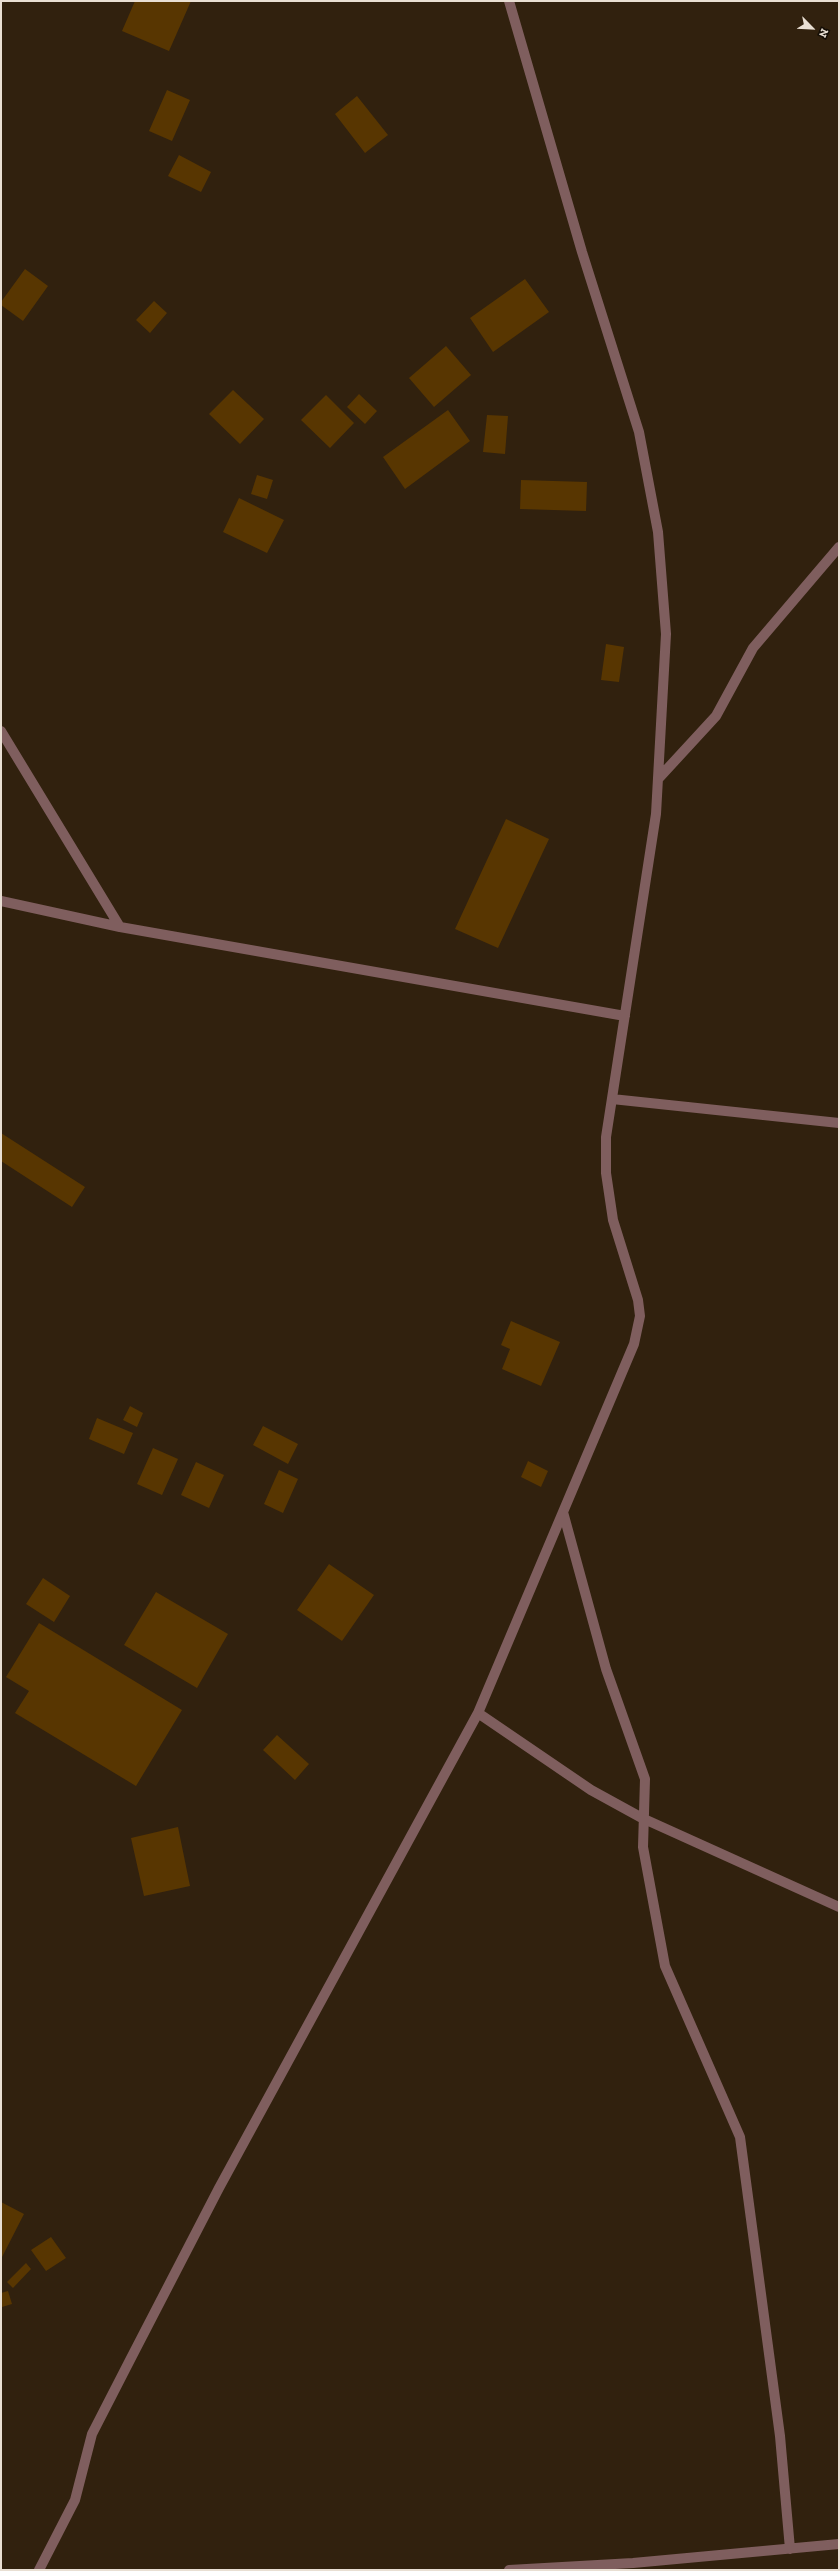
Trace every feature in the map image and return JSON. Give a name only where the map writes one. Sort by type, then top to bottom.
[{"type":"street","points":[[39,2570],[75,2500],[92,2434],[219,2188],[478,1713],[634,1344],[640,1316],[638,1300],[613,1220],[606,1173],[606,1137],[656,814],[666,634],[658,532],[639,432],[582,252],[509,1]]},
{"type":"street","points":[[658,779],[716,716],[753,648],[839,547]]},
{"type":"street","points":[[1,731],[120,927]]},
{"type":"street","points":[[1,901],[120,927],[625,1016]]},
{"type":"street","points":[[612,1099],[839,1123]]},
{"type":"street","points":[[563,1512],[606,1669],[645,1779],[642,1818],[643,1847],[665,1966],[740,2137],[778,2421],[790,2549]]},
{"type":"street","points":[[478,1713],[592,1790],[642,1818],[839,1907]]},
{"type":"street","points":[[509,2570],[633,2563],[839,2544]]},
{"type":"building","points":[[135,1],[191,1],[169,51],[122,31]]},
{"type":"building","points":[[167,90],[190,100],[172,141],[149,131]]},
{"type":"building","points":[[357,96],[388,135],[365,153],[335,114]]},
{"type":"building","points":[[179,155],[211,172],[201,192],[168,176]]},
{"type":"building","points":[[25,269],[48,286],[23,321],[1,305],[1,302]]},
{"type":"building","points":[[525,279],[549,312],[493,352],[470,318]]},
{"type":"building","points":[[154,301],[167,313],[150,333],[136,320]]},
{"type":"building","points":[[446,346],[471,375],[434,407],[409,378]]},
{"type":"building","points":[[233,390],[264,419],[240,444],[209,414]]},
{"type":"building","points":[[359,394],[377,411],[365,424],[347,407]]},
{"type":"building","points":[[326,395],[354,423],[330,448],[301,420]]},
{"type":"building","points":[[448,410],[470,441],[405,489],[383,457]]},
{"type":"building","points":[[487,415],[508,416],[505,454],[483,452]]},
{"type":"building","points":[[257,475],[273,480],[267,499],[251,494]]},
{"type":"building","points":[[521,480],[587,482],[586,511],[520,509]]},
{"type":"building","points":[[239,498],[284,520],[267,553],[223,532]]},
{"type":"building","points":[[606,644],[624,647],[619,682],[601,680]]},
{"type":"building","points":[[506,819],[549,839],[498,948],[455,929]]},
{"type":"building","points":[[1,1133],[85,1187],[72,1207],[1,1161]]},
{"type":"building","points":[[511,1321],[560,1342],[541,1386],[502,1369],[510,1349],[501,1345]]},
{"type":"building","points":[[130,1406],[143,1413],[137,1427],[123,1420]]},
{"type":"building","points":[[97,1418],[133,1433],[124,1454],[89,1439]]},
{"type":"building","points":[[263,1426],[298,1444],[288,1464],[253,1445]]},
{"type":"building","points":[[153,1448],[178,1459],[162,1495],[137,1484]]},
{"type":"building","points":[[528,1461],[548,1471],[541,1487],[521,1477]]},
{"type":"building","points":[[196,1462],[224,1475],[209,1508],[181,1495]]},
{"type":"building","points":[[279,1470],[298,1479],[283,1513],[264,1504]]},
{"type":"building","points":[[329,1564],[374,1595],[342,1641],[297,1610]]},
{"type":"building","points":[[43,1578],[70,1596],[54,1622],[26,1604]]},
{"type":"building","points":[[156,1592],[228,1634],[197,1688],[124,1645]]},
{"type":"building","points":[[39,1623],[182,1710],[136,1786],[15,1713],[29,1691],[6,1677]]},
{"type":"building","points":[[277,1735],[309,1764],[295,1780],[263,1750]]},
{"type":"building","points":[[178,1827],[190,1886],[144,1896],[131,1838]]},
{"type":"building","points":[[1,2202],[24,2214],[1,2259]]},
{"type":"building","points":[[51,2237],[66,2258],[46,2271],[31,2250]]},
{"type":"building","points":[[26,2263],[31,2269],[13,2288],[7,2282]]},
{"type":"building","points":[[8,2291],[12,2304],[2,2307],[1,2293]]}]
